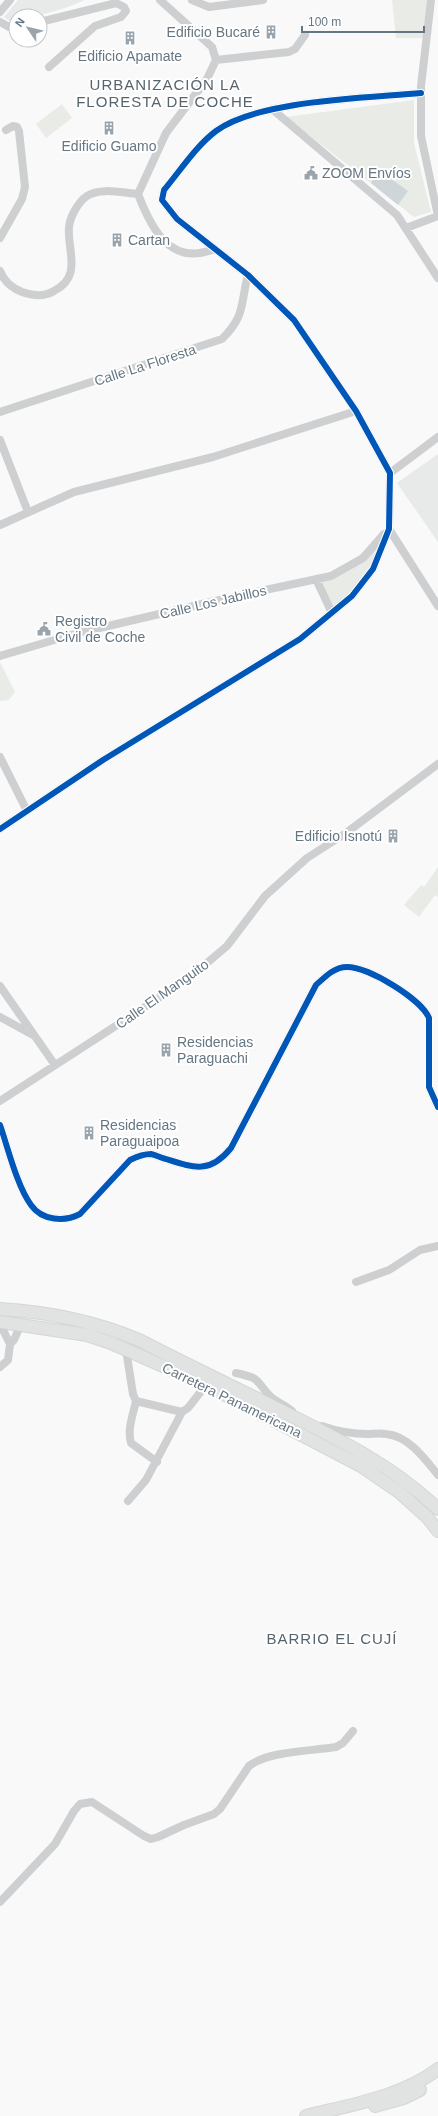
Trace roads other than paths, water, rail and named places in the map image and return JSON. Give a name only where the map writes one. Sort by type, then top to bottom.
[{"type":"main road","name":"Carretera Panamericana","points":[[0,1309],[54,1314],[116,1330],[269,1400],[371,1457],[410,1484],[438,1509]]},
{"type":"main road","name":"Carretera Panamericana","points":[[0,1323],[21,1324],[87,1335],[126,1350],[206,1385],[361,1466],[399,1492],[427,1517],[438,1531]]},
{"type":"main road","points":[[306,2116],[404,2089],[438,2069]]},
{"type":"main road","points":[[342,2116],[404,2098],[438,2078]]},
{"type":"street","points":[[0,12],[10,0]]},
{"type":"street","points":[[160,0],[212,47],[216,60],[208,78],[166,133],[138,194],[152,228],[177,250],[196,254],[214,249]]},
{"type":"street","points":[[192,0],[209,7],[263,0]]},
{"type":"street","points":[[406,228],[438,216],[421,136],[421,93],[430,0]]},
{"type":"street","points":[[48,20],[116,3],[124,7],[126,11],[121,17],[95,26],[49,67]]},
{"type":"street","points":[[216,60],[289,52],[295,49],[305,35]]},
{"type":"street","points":[[0,828],[103,760],[300,639],[352,596],[373,569],[389,529],[390,473],[356,411],[294,320],[248,275],[171,213],[162,200],[164,190],[208,137],[216,130],[234,120],[272,109],[322,102],[421,93]]},
{"type":"street","points":[[272,109],[397,215],[438,278]]},
{"type":"street","points":[[0,238],[22,199],[25,187],[20,131],[17,127],[13,126],[6,130]]},
{"type":"street","points":[[0,271],[8,283],[16,289],[33,295],[51,293],[60,288],[70,272],[72,251],[69,227],[71,217],[78,205],[87,196],[107,191],[138,194]]},
{"type":"street","name":"Calle La Floresta","points":[[0,412],[222,339],[232,329],[241,316],[248,275]]},
{"type":"street","points":[[0,525],[74,492],[213,457],[356,411]]},
{"type":"street","points":[[390,473],[438,437]]},
{"type":"street","points":[[0,440],[28,512]]},
{"type":"street","points":[[389,529],[438,606]]},
{"type":"street","name":"Calle Los Jabillos","points":[[0,656],[78,633],[331,576],[363,558],[389,529]]},
{"type":"street","points":[[316,579],[332,613]]},
{"type":"street","points":[[0,757],[27,811]]},
{"type":"street","name":"Calle El Manguito","points":[[0,1102],[55,1065],[144,1010],[188,979],[227,946],[265,896],[307,858],[346,833],[438,764]]},
{"type":"street","points":[[0,1125],[31,1206],[49,1218],[70,1219],[80,1214],[130,1160],[139,1156],[151,1154],[196,1168],[213,1164],[223,1158],[231,1148],[316,985],[332,971],[347,967],[368,972],[412,999],[426,1010],[429,1018],[428,1087],[438,1107]]},
{"type":"street","points":[[0,986],[55,1065]]},
{"type":"street","points":[[0,1017],[34,1035]]},
{"type":"street","points":[[356,1282],[389,1270],[420,1250],[438,1246]]},
{"type":"street","points":[[0,1323],[10,1344],[8,1360],[0,1367]]},
{"type":"street","points":[[10,1344],[14,1340],[21,1324]]},
{"type":"street","points":[[126,1350],[133,1394],[136,1401],[129,1436],[131,1443],[157,1462]]},
{"type":"street","points":[[236,1373],[254,1378],[261,1382],[269,1400],[307,1421],[333,1430],[367,1434],[387,1434],[403,1440],[419,1451],[438,1475]]},
{"type":"street","points":[[128,1501],[146,1480],[157,1462],[182,1412],[188,1408],[206,1385]]},
{"type":"street","points":[[136,1401],[182,1412]]},
{"type":"street","points":[[0,1902],[55,1844],[74,1811],[80,1804],[92,1802],[151,1839],[214,1814],[220,1809],[254,1762],[268,1757],[336,1747],[343,1744],[353,1731]]},
{"type":"place","name":"Edificio Bucaré","points":[[271,32]]},
{"type":"place","name":"Edificio Apamate","points":[[130,38]]},
{"type":"place","name":"Edificio Guamo","points":[[109,128]]},
{"type":"place","name":"ZOOM Envíos","points":[[311,173]]},
{"type":"place","name":"Cartan","points":[[117,240]]},
{"type":"place","name":"Registro Civil de Coche","points":[[44,629]]},
{"type":"place","name":"Edificio Isnotú","points":[[393,836]]},
{"type":"place","name":"Residencias Paraguachi","points":[[166,1050]]},
{"type":"place","name":"Residencias Paraguaipoa","points":[[89,1133]]},
{"type":"district","name":"URBANIZACIÓN LA FLORESTA DE COCHE","points":[[165,92]]},
{"type":"district","name":"BARRIO EL CUJÍ","points":[[332,1638]]}]
